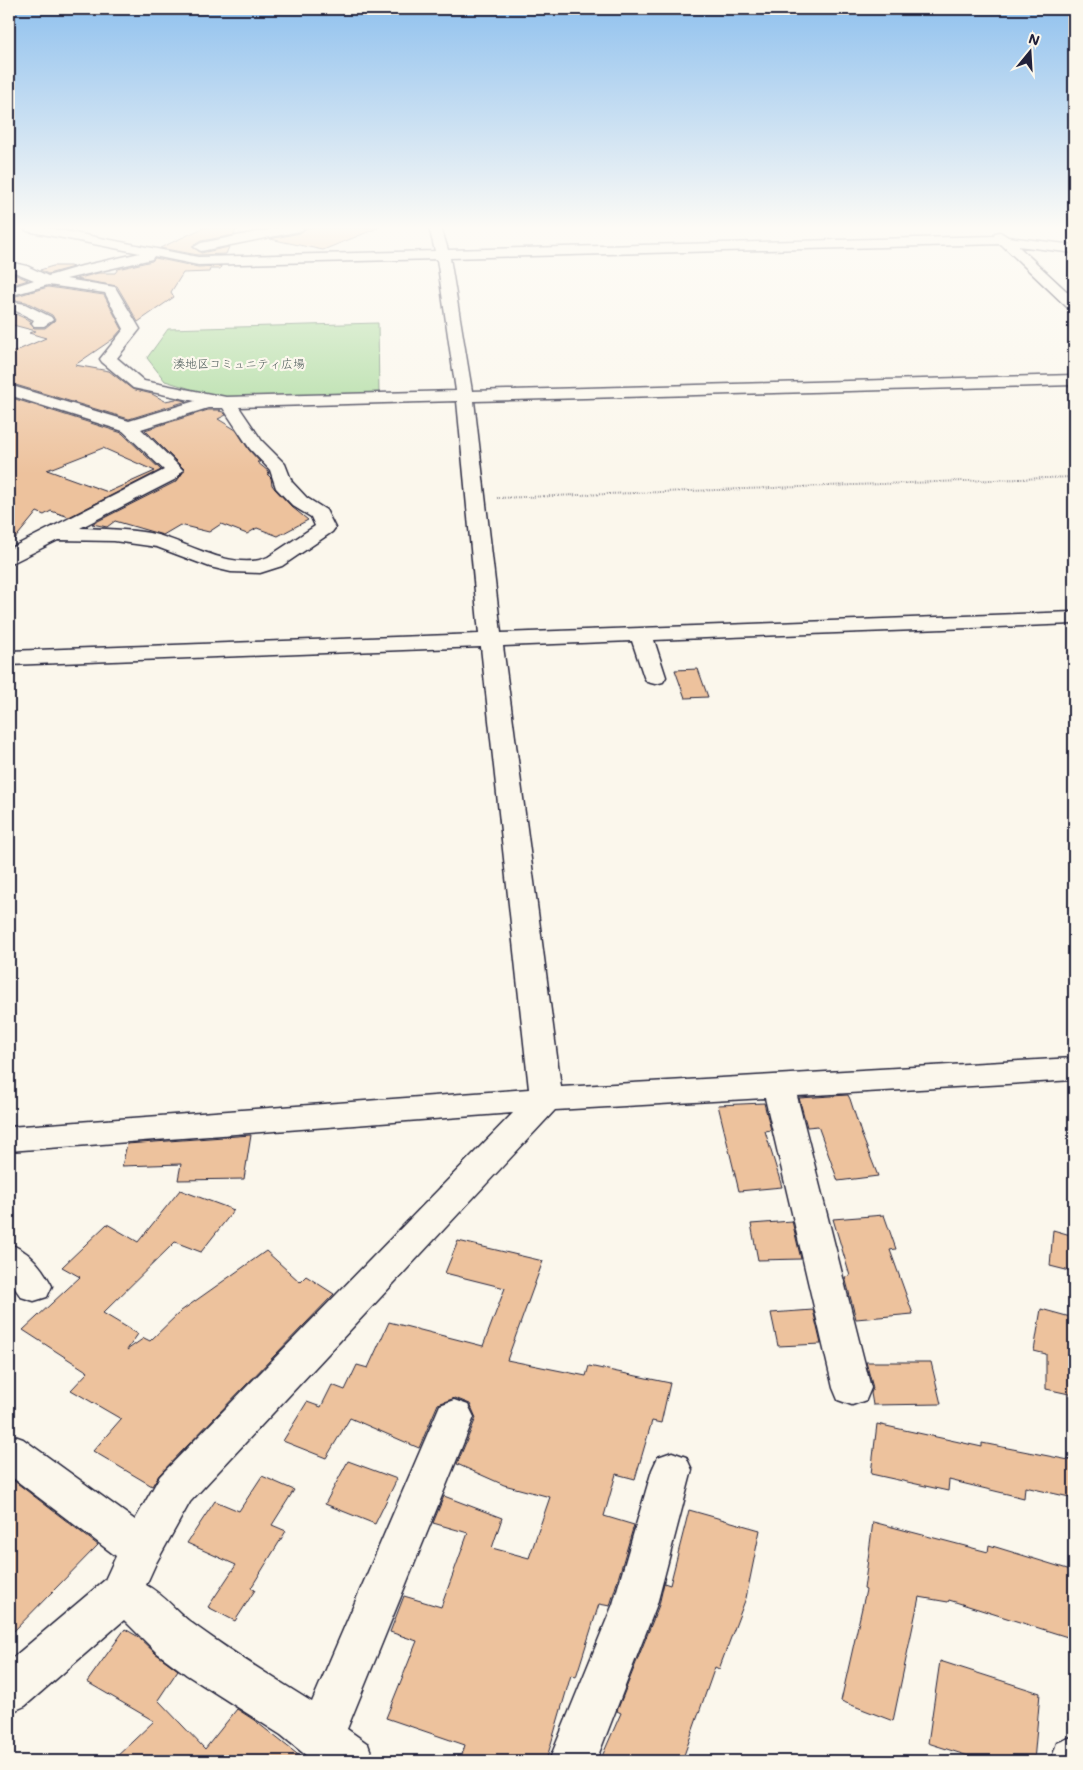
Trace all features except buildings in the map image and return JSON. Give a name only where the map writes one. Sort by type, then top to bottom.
[{"type":"street","points":[[23,310],[46,320],[39,323]]},
{"type":"street","points":[[121,310],[132,329],[108,359],[139,385],[229,403]]},
{"type":"street","points":[[452,310],[465,396],[491,641],[546,1099]]},
{"type":"street","points":[[129,427],[207,403],[1074,380]]},
{"type":"street","points":[[9,390],[129,427],[174,470],[170,475],[9,557]]},
{"type":"street","points":[[54,534],[149,538],[166,542],[220,565],[244,568],[271,564],[325,528],[318,514],[300,502],[283,484],[279,468],[256,445],[235,416],[229,403]]},
{"type":"street","points":[[9,658],[1074,618]]},
{"type":"street","points":[[642,635],[655,677]]},
{"type":"street","points":[[9,1139],[546,1099],[1074,1068]]},
{"type":"street","points":[[778,1085],[852,1388]]},
{"type":"street","points":[[9,1690],[120,1595],[141,1549],[175,1489],[546,1099]]},
{"type":"street","points":[[9,1258],[16,1263],[34,1286]]},
{"type":"street","points":[[120,1595],[142,1606],[172,1636],[202,1659],[336,1748],[454,1417]]},
{"type":"street","points":[[9,1452],[141,1549]]},
{"type":"street","points":[[572,1761],[635,1604],[672,1470]]},
{"type":"path","points":[[476,498],[1074,477]]},
{"type":"green space","name":"湊地区コミュニティ広場","points":[[378,323],[379,396],[231,401],[165,381],[147,358],[168,329]]}]
